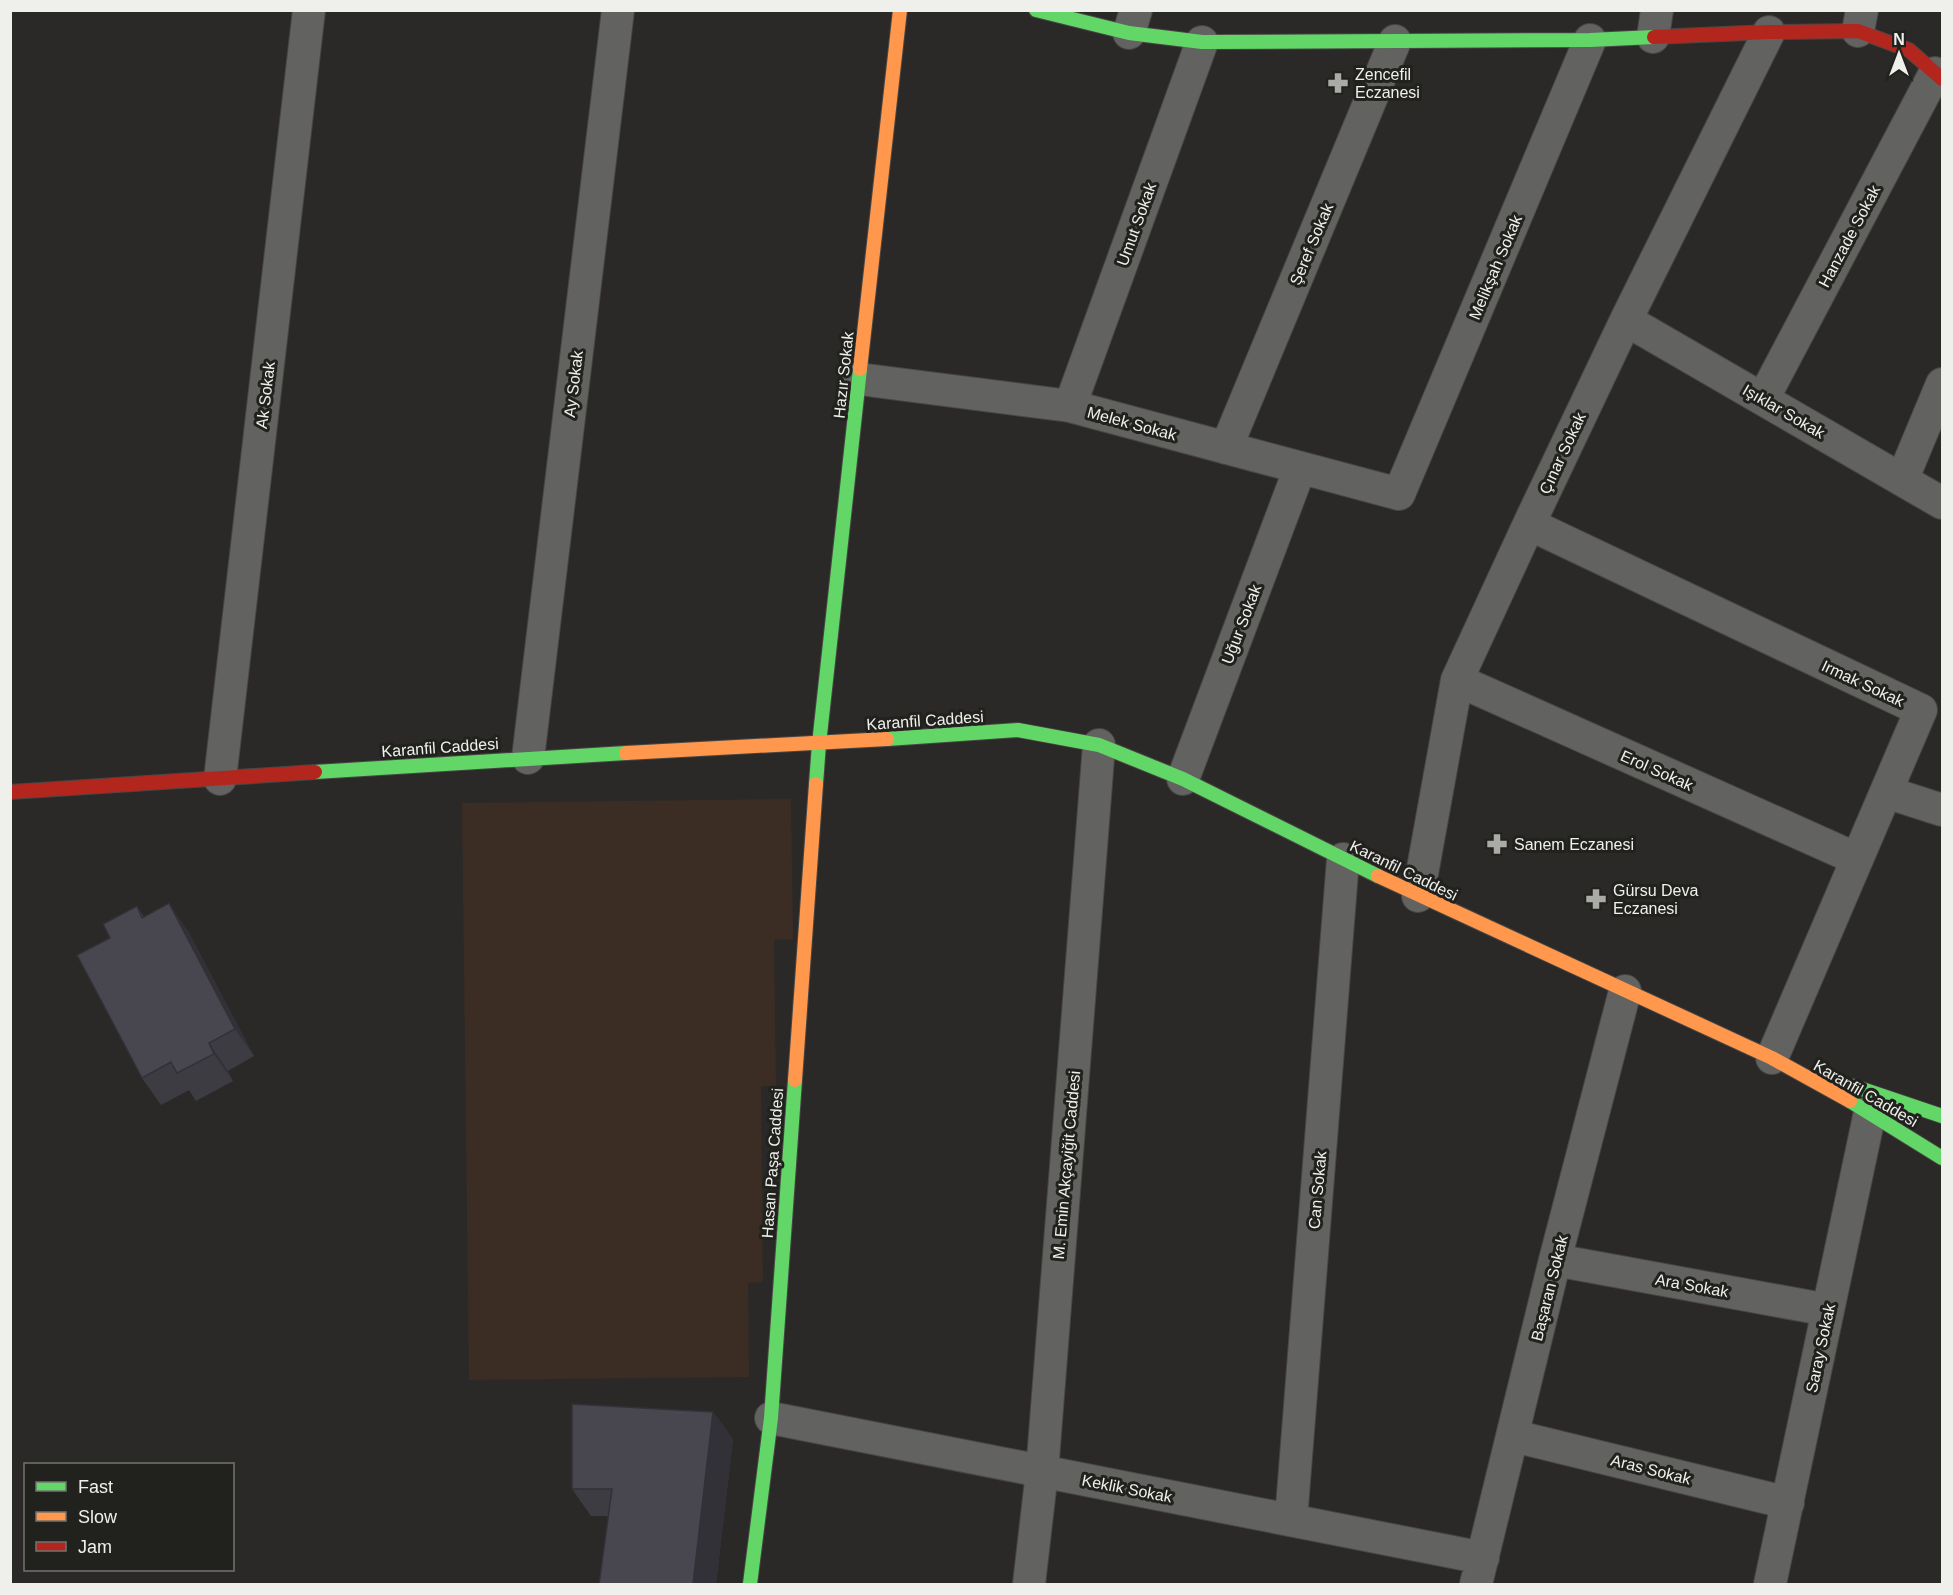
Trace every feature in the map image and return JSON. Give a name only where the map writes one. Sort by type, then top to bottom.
[{"type":"main road","name":"Hazır Sokak","points":[[819,744],[900,10]]},
{"type":"main road","points":[[1036,10],[1132,22],[1202,42],[1590,40],[1655,24],[1769,33],[1860,21],[1909,50],[1939,76]]},
{"type":"main road","name":"Karanfil Caddesi","points":[[10,792],[528,758],[819,744],[1018,730],[1099,745],[1183,779],[1418,896],[1772,1058],[1870,1112],[1942,1158]]},
{"type":"main road","name":"Hasan Paşa Caddesi","points":[[750,1584],[771,1418],[819,744]]},
{"type":"main road","name":"Karanfil Caddesi","points":[[1772,1058],[1942,1116]]},
{"type":"street","name":"Ak Sokak","points":[[220,778],[309,10]]},
{"type":"street","name":"Ay Sokak","points":[[528,758],[618,10]]},
{"type":"street","name":"Çınar Sokak","points":[[1418,896],[1457,680],[1626,320],[1769,33]]},
{"type":"street","name":"Melikşah Sokak","points":[[1400,495],[1590,40]]},
{"type":"street","name":"Şeref Sokak","points":[[1226,448],[1395,41]]},
{"type":"street","name":"Umut Sokak","points":[[1070,406],[1202,42]]},
{"type":"street","name":"Hanzade Sokak","points":[[1763,399],[1939,76]]},
{"type":"street","name":"Işıklar Sokak","points":[[1626,320],[1942,503]]},
{"type":"street","name":"Melek Sokak","points":[[859,378],[1070,406],[1400,495]]},
{"type":"street","points":[[1902,480],[1942,384]]},
{"type":"street","name":"Uğur Sokak","points":[[1183,779],[1300,468]]},
{"type":"street","name":"Irmak Sokak","points":[[1529,524],[1921,710],[1772,1058]]},
{"type":"street","name":"Erol Sokak","points":[[1457,680],[1857,859]]},
{"type":"street","name":"M. Emin Akçayiğit Caddesi","points":[[1029,1584],[1042,1472],[1099,745]]},
{"type":"street","points":[[1886,792],[1942,810]]},
{"type":"street","name":"Can Sokak","points":[[1291,1520],[1343,859]]},
{"type":"street","name":"Başaran Sokak","points":[[1480,1571],[1555,1260],[1625,992]]},
{"type":"street","name":"Saray Sokak","points":[[1770,1584],[1870,1112]]},
{"type":"street","name":"Ara Sokak","points":[[1555,1260],[1828,1311]]},
{"type":"street","name":"Keklik Sokak","points":[[771,1418],[1291,1520],[1480,1571]]},
{"type":"street","name":"Aras Sokak","points":[[1514,1436],[1788,1503]]},
{"type":"shaded area","points":[[791,799],[793,939],[774,940],[776,1086],[761,1086],[763,1282],[748,1283],[749,1377],[469,1380],[462,803]]},
{"type":"building","points":[[169,903],[235,1029],[209,1043],[214,1054],[177,1073],[171,1062],[142,1078],[77,955],[110,938],[103,924],[137,906],[142,918]]},
{"type":"building","points":[[572,1404],[713,1412],[693,1584],[599,1584],[612,1489],[572,1489]]},
{"type":"traffic: fast","points":[[1036,10],[1129,33],[1202,42],[1590,40],[1654,37]]},
{"type":"traffic: fast","points":[[816,784],[860,369]]},
{"type":"traffic: fast","points":[[887,739],[1018,730],[1099,745],[1183,779],[1378,876]]},
{"type":"traffic: fast","points":[[315,772],[626,753]]},
{"type":"traffic: fast","points":[[750,1584],[771,1418],[795,1080]]},
{"type":"traffic: fast","points":[[1853,1086],[1942,1116]]},
{"type":"traffic: fast","points":[[1850,1101],[1942,1158]]},
{"type":"traffic: slow","points":[[860,369],[900,10]]},
{"type":"traffic: slow","points":[[626,753],[887,739]]},
{"type":"traffic: slow","points":[[795,1080],[816,784]]},
{"type":"traffic: slow","points":[[1378,876],[1772,1058],[1850,1101]]},
{"type":"traffic: jam","points":[[1654,37],[1858,31],[1909,50],[1942,79]]},
{"type":"traffic: jam","points":[[10,792],[315,772]]},
{"type":"place","name":"Zencefil Eczanesi","points":[[1338,83]]},
{"type":"place","name":"Sanem Eczanesi","points":[[1497,844]]},
{"type":"place","name":"Gürsu Deva Eczanesi","points":[[1596,899]]}]
